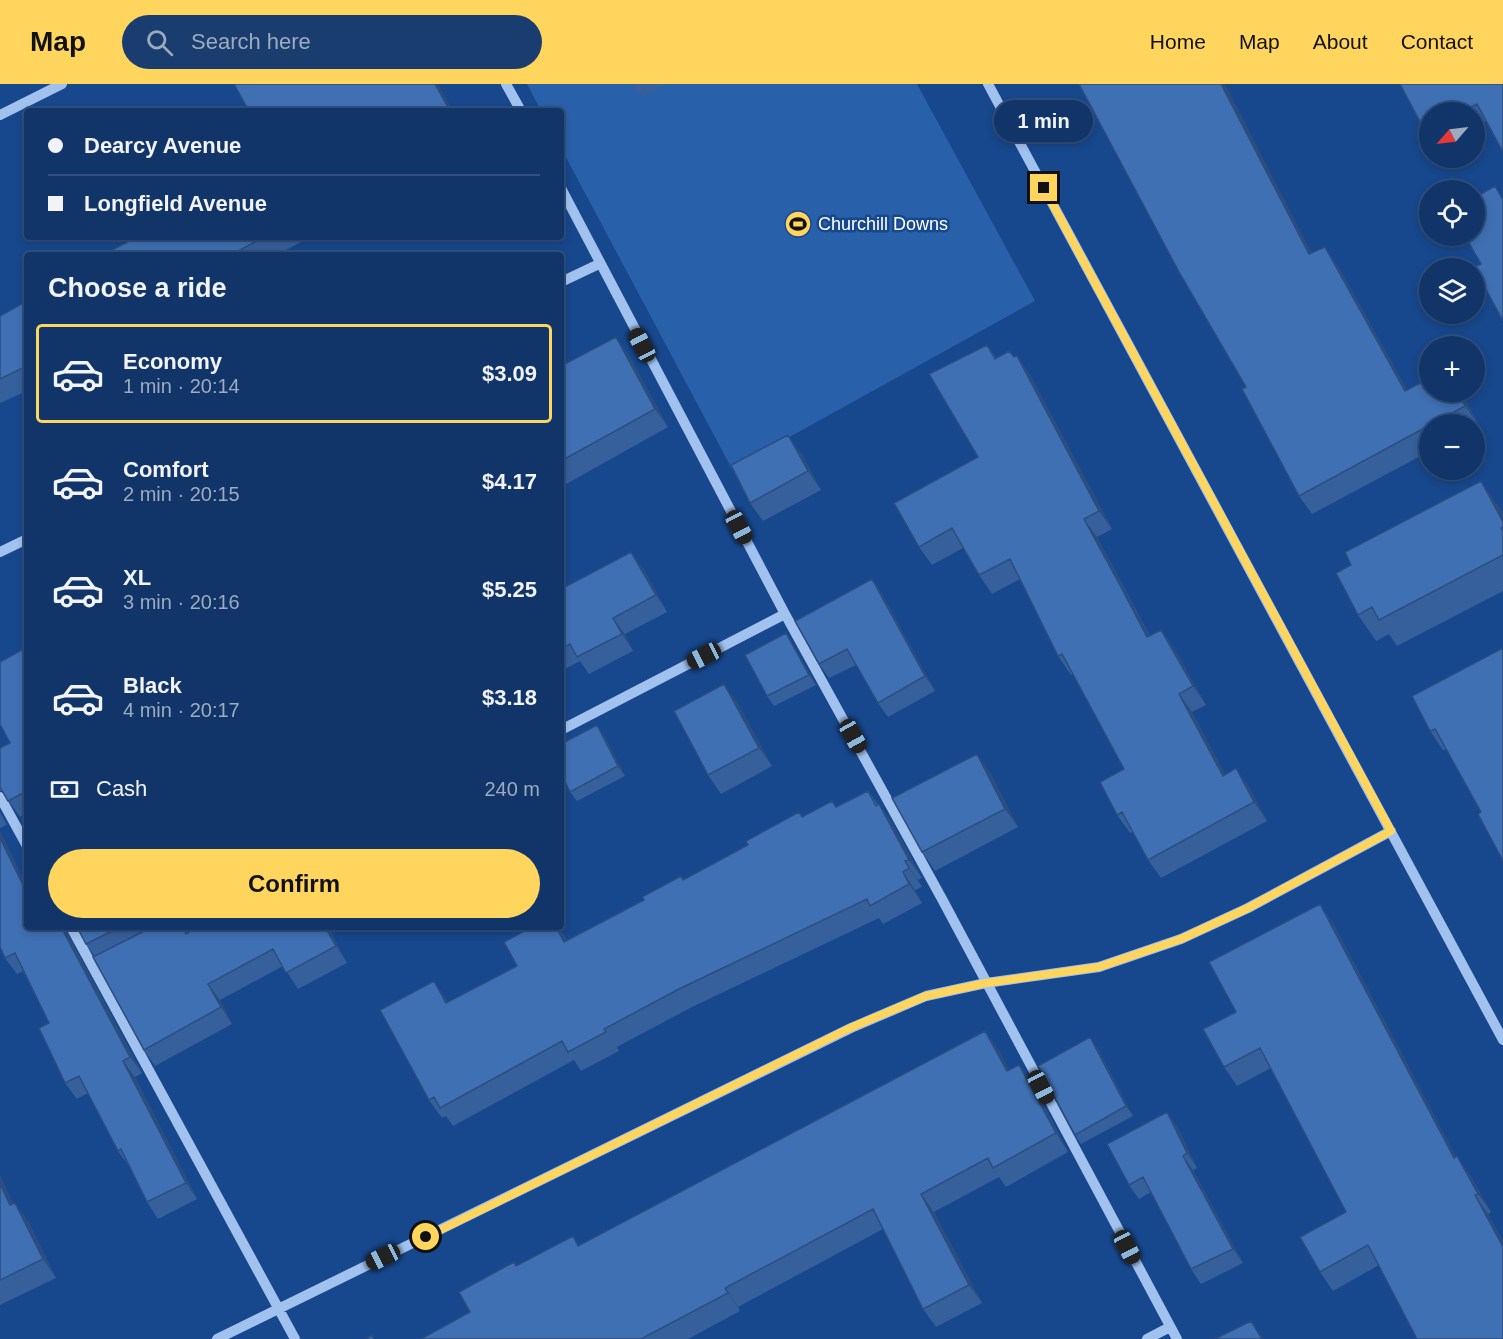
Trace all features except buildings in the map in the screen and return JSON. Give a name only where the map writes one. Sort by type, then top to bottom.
[{"type":"street","points":[[0,115],[62,84]]},
{"type":"street","points":[[506,84],[519,108]]},
{"type":"street","points":[[988,84],[1503,1040]]},
{"type":"street","points":[[564,194],[785,614],[1177,1339]]},
{"type":"street","points":[[564,281],[599,264]]},
{"type":"street","points":[[0,552],[24,540]]},
{"type":"street","points":[[564,728],[785,614]]},
{"type":"street","points":[[0,797],[24,841]]},
{"type":"street","points":[[217,1339],[850,1028],[926,996],[986,983],[1099,967],[1181,939],[1248,908],[1391,831]]},
{"type":"street","points":[[73,930],[277,1310],[295,1339]]},
{"type":"street","points":[[94,971],[105,965]]},
{"type":"street","points":[[1147,1339],[1170,1327]]},
{"type":"shaded area","name":"Churchill Downs","points":[[527,84],[917,84],[1035,301],[732,469],[564,154],[564,108],[539,108]]},
{"type":"place","name":"Churchill Downs","points":[[798,224]]},
{"type":"route","points":[[426,1237],[850,1028],[926,996],[986,983],[1099,967],[1181,939],[1248,908],[1391,831],[1044,188]]}]
